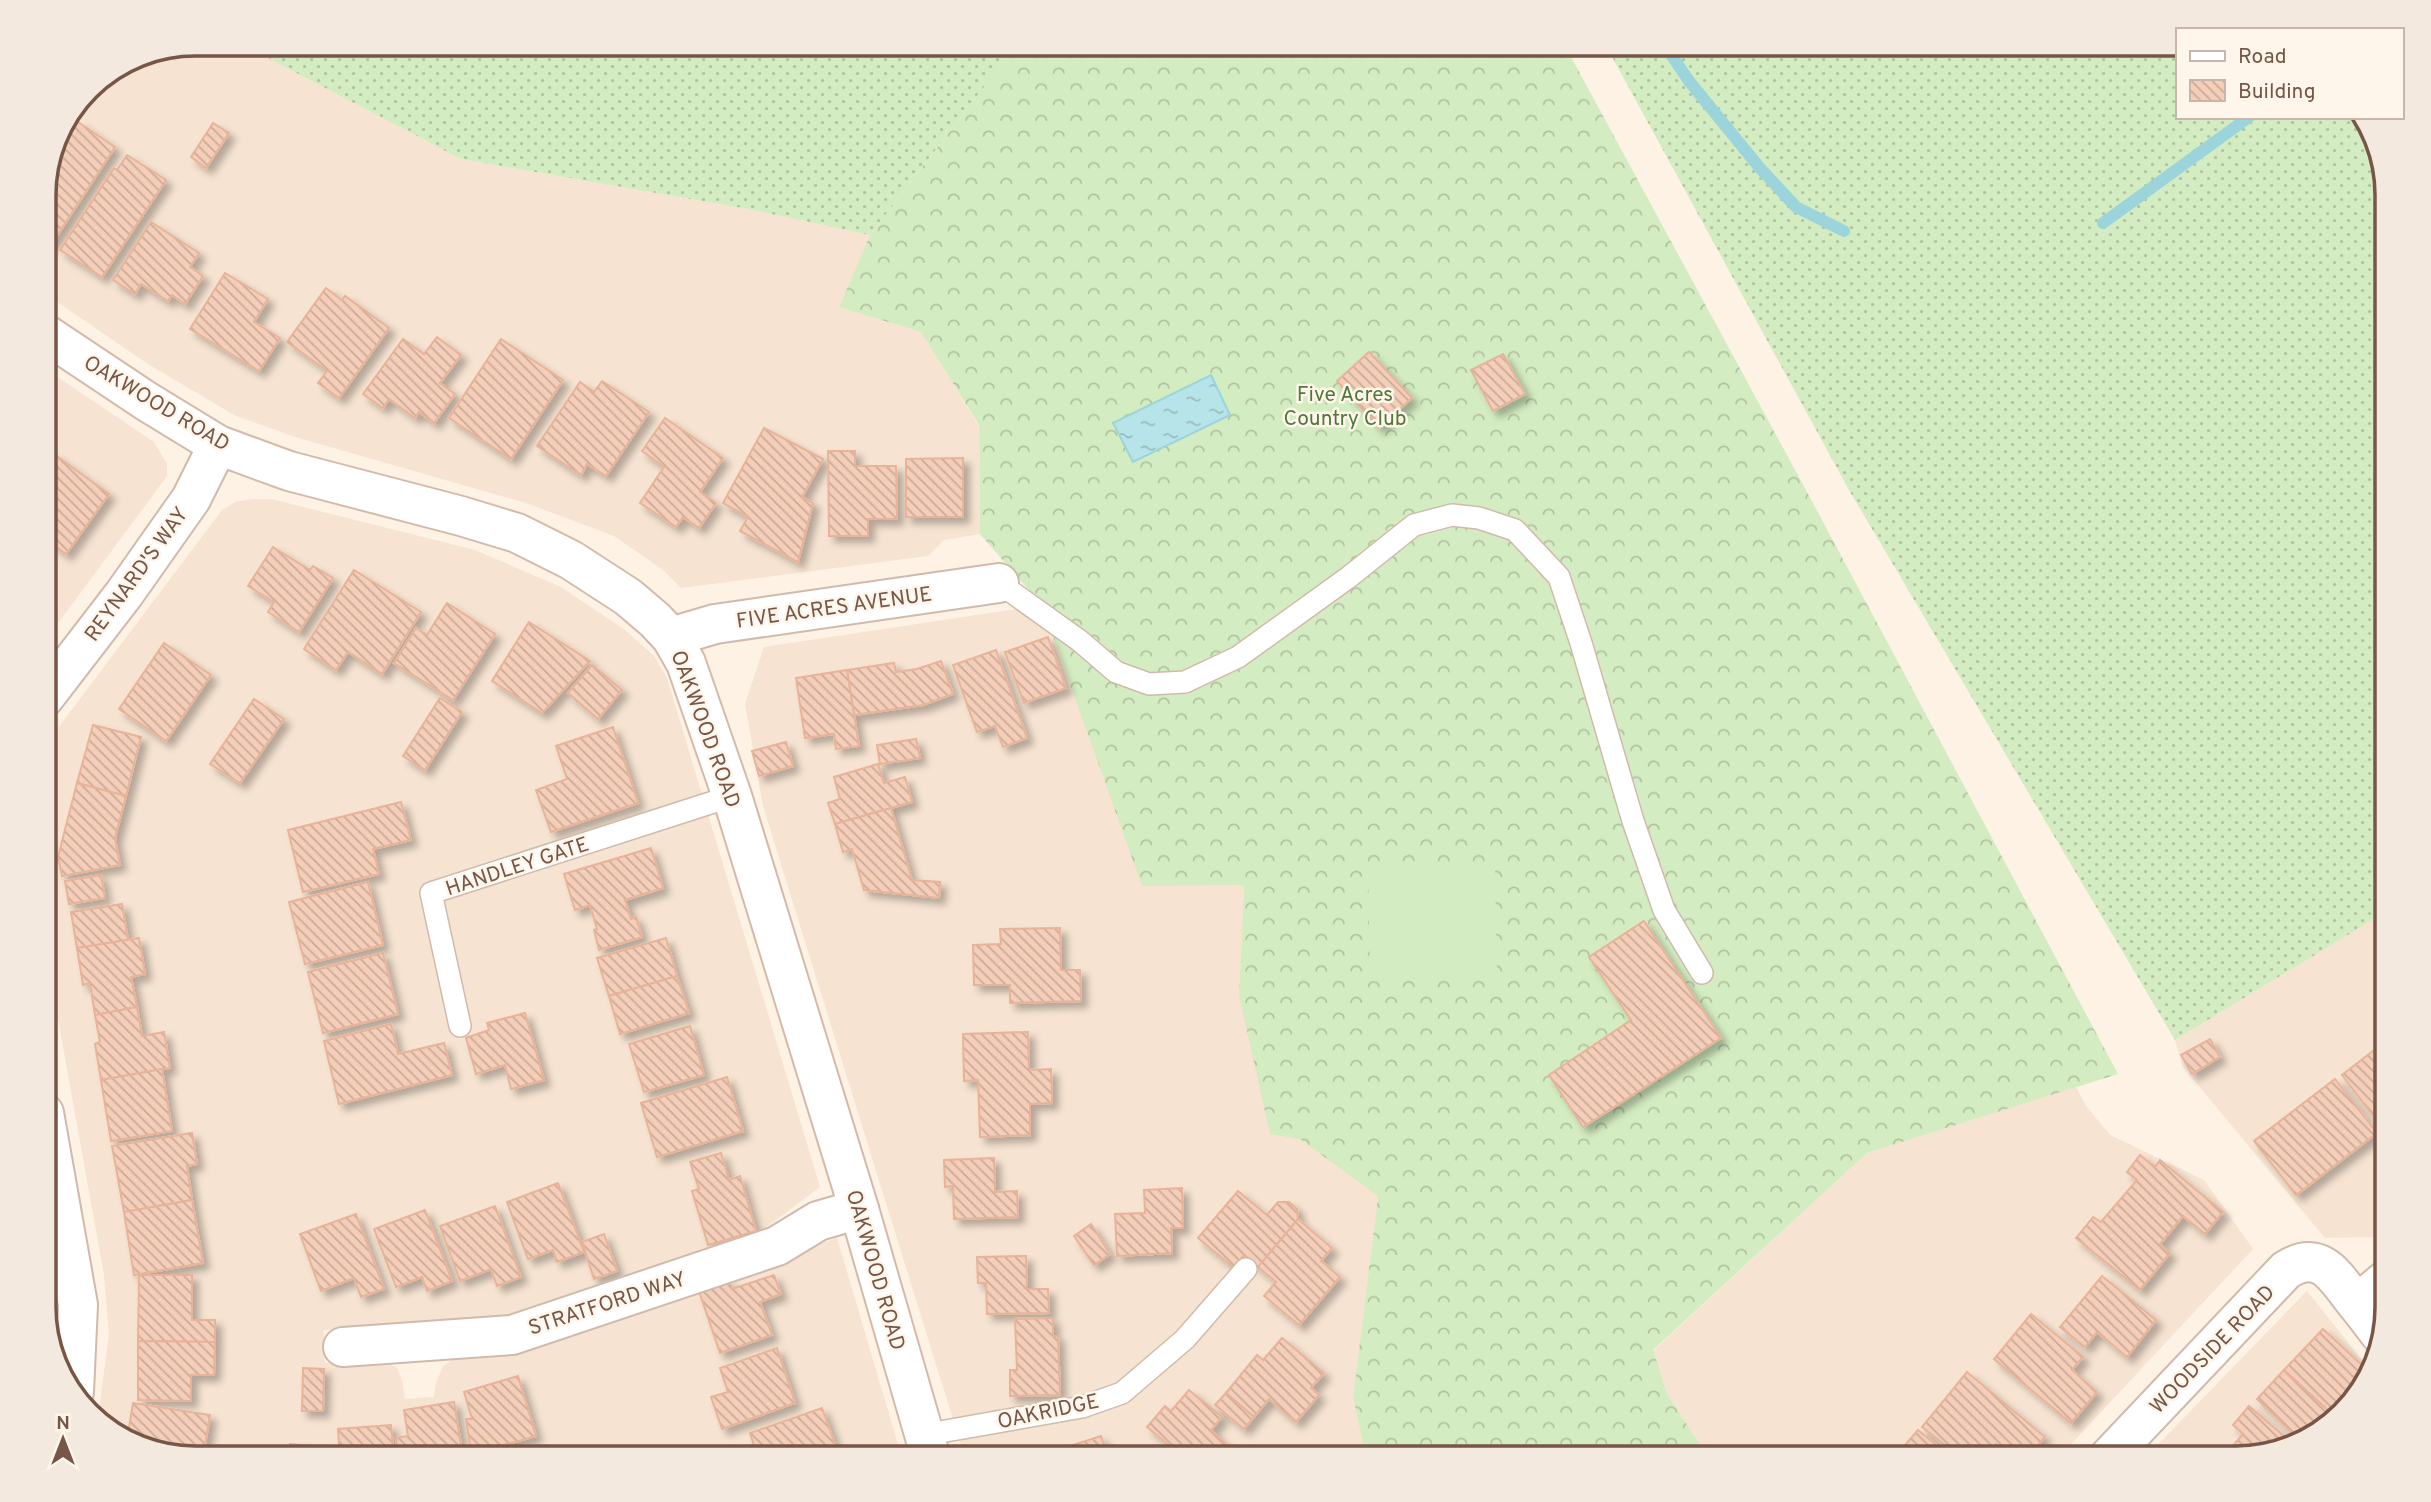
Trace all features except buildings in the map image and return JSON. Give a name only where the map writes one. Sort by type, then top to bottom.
[{"type":"street","name":"OAKWOOD ROAD","points":[[56,341],[218,445],[289,471],[517,533],[571,560],[628,597],[671,638],[686,663],[732,796],[859,1209],[927,1446]]},
{"type":"street","name":"REYNARD'S WAY","points":[[56,682],[124,594],[191,499],[218,445]]},
{"type":"street","name":"FIVE ACRES AVENUE","points":[[671,638],[715,624],[999,583]]},
{"type":"street","points":[[56,1181],[78,1305],[75,1376]]},
{"type":"street","name":"STRATFORD WAY","points":[[343,1347],[512,1335],[777,1246],[818,1220],[859,1209]]},
{"type":"street","name":"WOODSIDE ROAD","points":[[2119,1446],[2287,1270],[2299,1262],[2316,1262],[2332,1271],[2357,1304]]},
{"type":"street","points":[[2374,1326],[2357,1304],[2375,1289]]},
{"type":"lane","points":[[999,583],[1080,641],[1116,672],[1149,684],[1185,682],[1238,657],[1349,577],[1414,525],[1452,515],[1479,518],[1515,530],[1559,577],[1633,821],[1664,910],[1702,973]]},
{"type":"lane","name":"HANDLEY GATE","points":[[460,1026],[431,893],[732,796]]},
{"type":"lane","name":"OAKRIDGE","points":[[931,1446],[1082,1407],[1122,1393],[1185,1339],[1246,1269]]},
{"type":"shaded area","points":[[186,56],[264,56],[461,159],[748,209],[870,235],[839,307],[921,332],[979,426],[980,534],[944,540],[928,556],[681,588],[662,569],[614,536],[526,503],[295,437],[234,415],[148,364],[56,301],[56,186],[63,150],[90,103],[118,79],[142,67]]},
{"type":"shaded area","points":[[56,376],[154,442],[167,464],[167,476],[56,626]]},
{"type":"shaded area","points":[[271,499],[475,550],[561,587],[625,630],[654,656],[667,678],[820,1187],[759,1233],[539,1308],[489,1318],[324,1330],[325,1363],[383,1360],[397,1368],[405,1399],[434,1397],[443,1366],[452,1360],[515,1353],[837,1238],[898,1446],[195,1446],[177,1445],[142,1435],[125,1427],[99,1407],[109,1335],[104,1275],[56,1008],[56,731],[222,510],[235,502]]},
{"type":"shaded area","points":[[1042,605],[1244,884],[1239,995],[1300,1139],[1378,1195],[1353,1397],[1363,1446],[961,1446],[763,806],[745,704],[764,647]]},
{"type":"shaded area","points":[[2375,918],[2375,1237],[2325,1238],[2183,1067],[2175,1040]]},
{"type":"shaded area","points":[[2076,1087],[2086,1106],[2110,1135],[2204,1180],[2253,1249],[2069,1446],[1701,1446],[1667,1394],[1653,1351],[1867,1153]]},
{"type":"shaded area","points":[[2307,1291],[2363,1362],[2346,1392],[2334,1405],[2306,1427],[2289,1435],[2254,1445],[2157,1446]]},
{"type":"green space","points":[[264,56],[1008,56],[870,235],[748,209],[461,159]]},
{"type":"green space","name":"Five Acres Country Club","points":[[1008,56],[1571,56],[2118,1074],[1867,1153],[1653,1350],[1667,1394],[1701,1446],[1363,1446],[1353,1397],[1378,1196],[1300,1139],[1270,1134],[1239,995],[1244,885],[1142,886],[1042,605],[980,534],[979,425],[921,332],[839,307],[870,235]]},
{"type":"green space","points":[[1612,56],[2176,56],[2176,119],[2353,119],[2368,150],[2375,186],[2375,918],[2175,1040],[1849,490]]},
{"type":"green space","points":[[1495,863],[1497,979],[1370,981],[1368,866]]},
{"type":"water","points":[[1211,375],[1230,415],[1133,462],[1113,423]]},
{"type":"waterway","points":[[1672,56],[1689,81],[1759,167],[1796,207],[1844,231]]},
{"type":"waterway","points":[[2103,223],[2246,119]]}]
